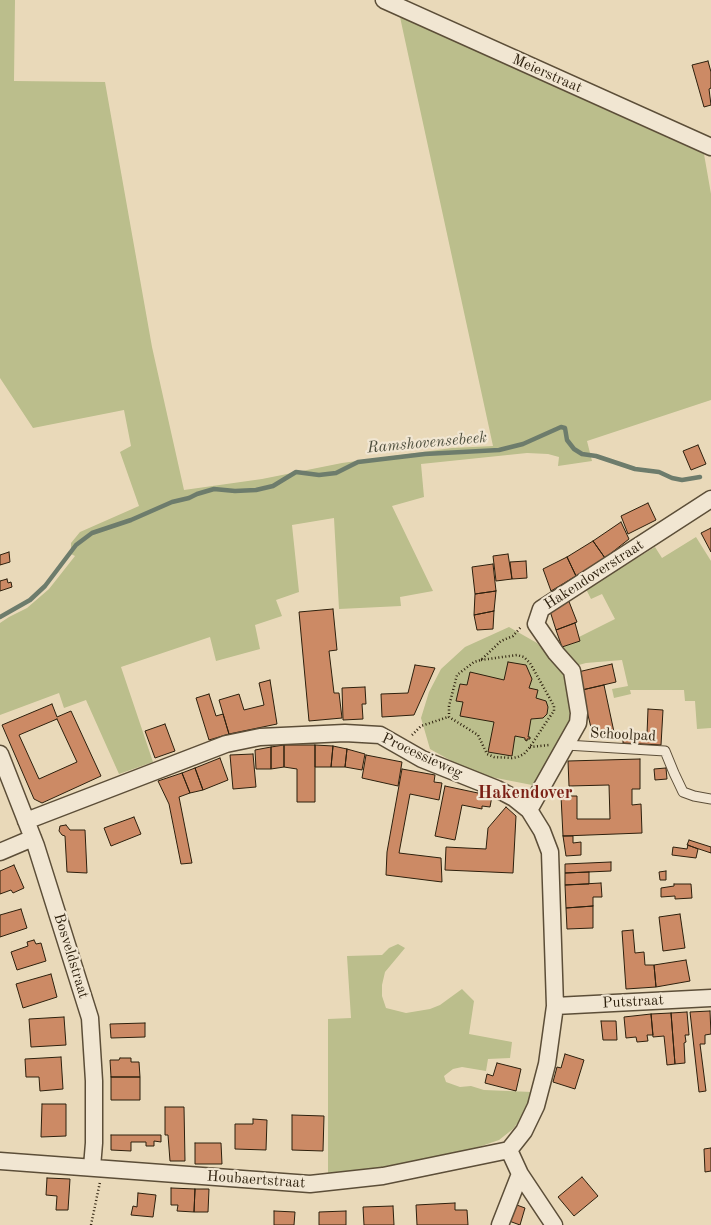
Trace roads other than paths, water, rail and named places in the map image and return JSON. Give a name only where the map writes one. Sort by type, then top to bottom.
[{"type":"street","name":"Meierstraat","points":[[384,0],[711,147]]},
{"type":"street","points":[[711,147],[711,155]]},
{"type":"street","name":"Hakendoverstraat","points":[[529,810],[559,744],[578,723],[580,713],[572,671],[536,624],[541,609],[711,499]]},
{"type":"street","name":"Processieweg","points":[[26,821],[226,744],[260,738],[345,733],[380,735],[422,759],[497,789],[514,798],[529,810],[542,831],[550,852],[555,1006],[547,1064],[536,1106],[524,1131],[508,1150]]},
{"type":"street","name":"Bosveldstraat","points":[[0,754],[33,838],[90,1018],[94,1081],[94,1143],[97,1168]]},
{"type":"street","points":[[0,852],[33,838]]},
{"type":"street","name":"Putstraat","points":[[555,1006],[711,998]]},
{"type":"street","points":[[508,1150],[520,1174],[554,1225]]},
{"type":"street","name":"Houbaertstraat","points":[[0,1161],[310,1184],[383,1176],[508,1150]]},
{"type":"street","points":[[500,1225],[520,1174]]},
{"type":"lane","name":"Schoolpad","points":[[559,744],[666,751],[683,792],[694,796],[711,798]]},
{"type":"waterway","name":"Ramshovensebeek","points":[[0,617],[30,600],[45,586],[76,545],[92,533],[197,494],[214,489],[256,490],[273,486],[296,472],[319,475],[336,473],[358,462],[425,454],[499,450],[523,444],[561,427],[565,428],[567,440],[574,449],[582,454],[596,456],[635,469],[659,472],[682,480],[700,477]]},
{"type":"district","name":"Hakendover","points":[[525,793]]}]
